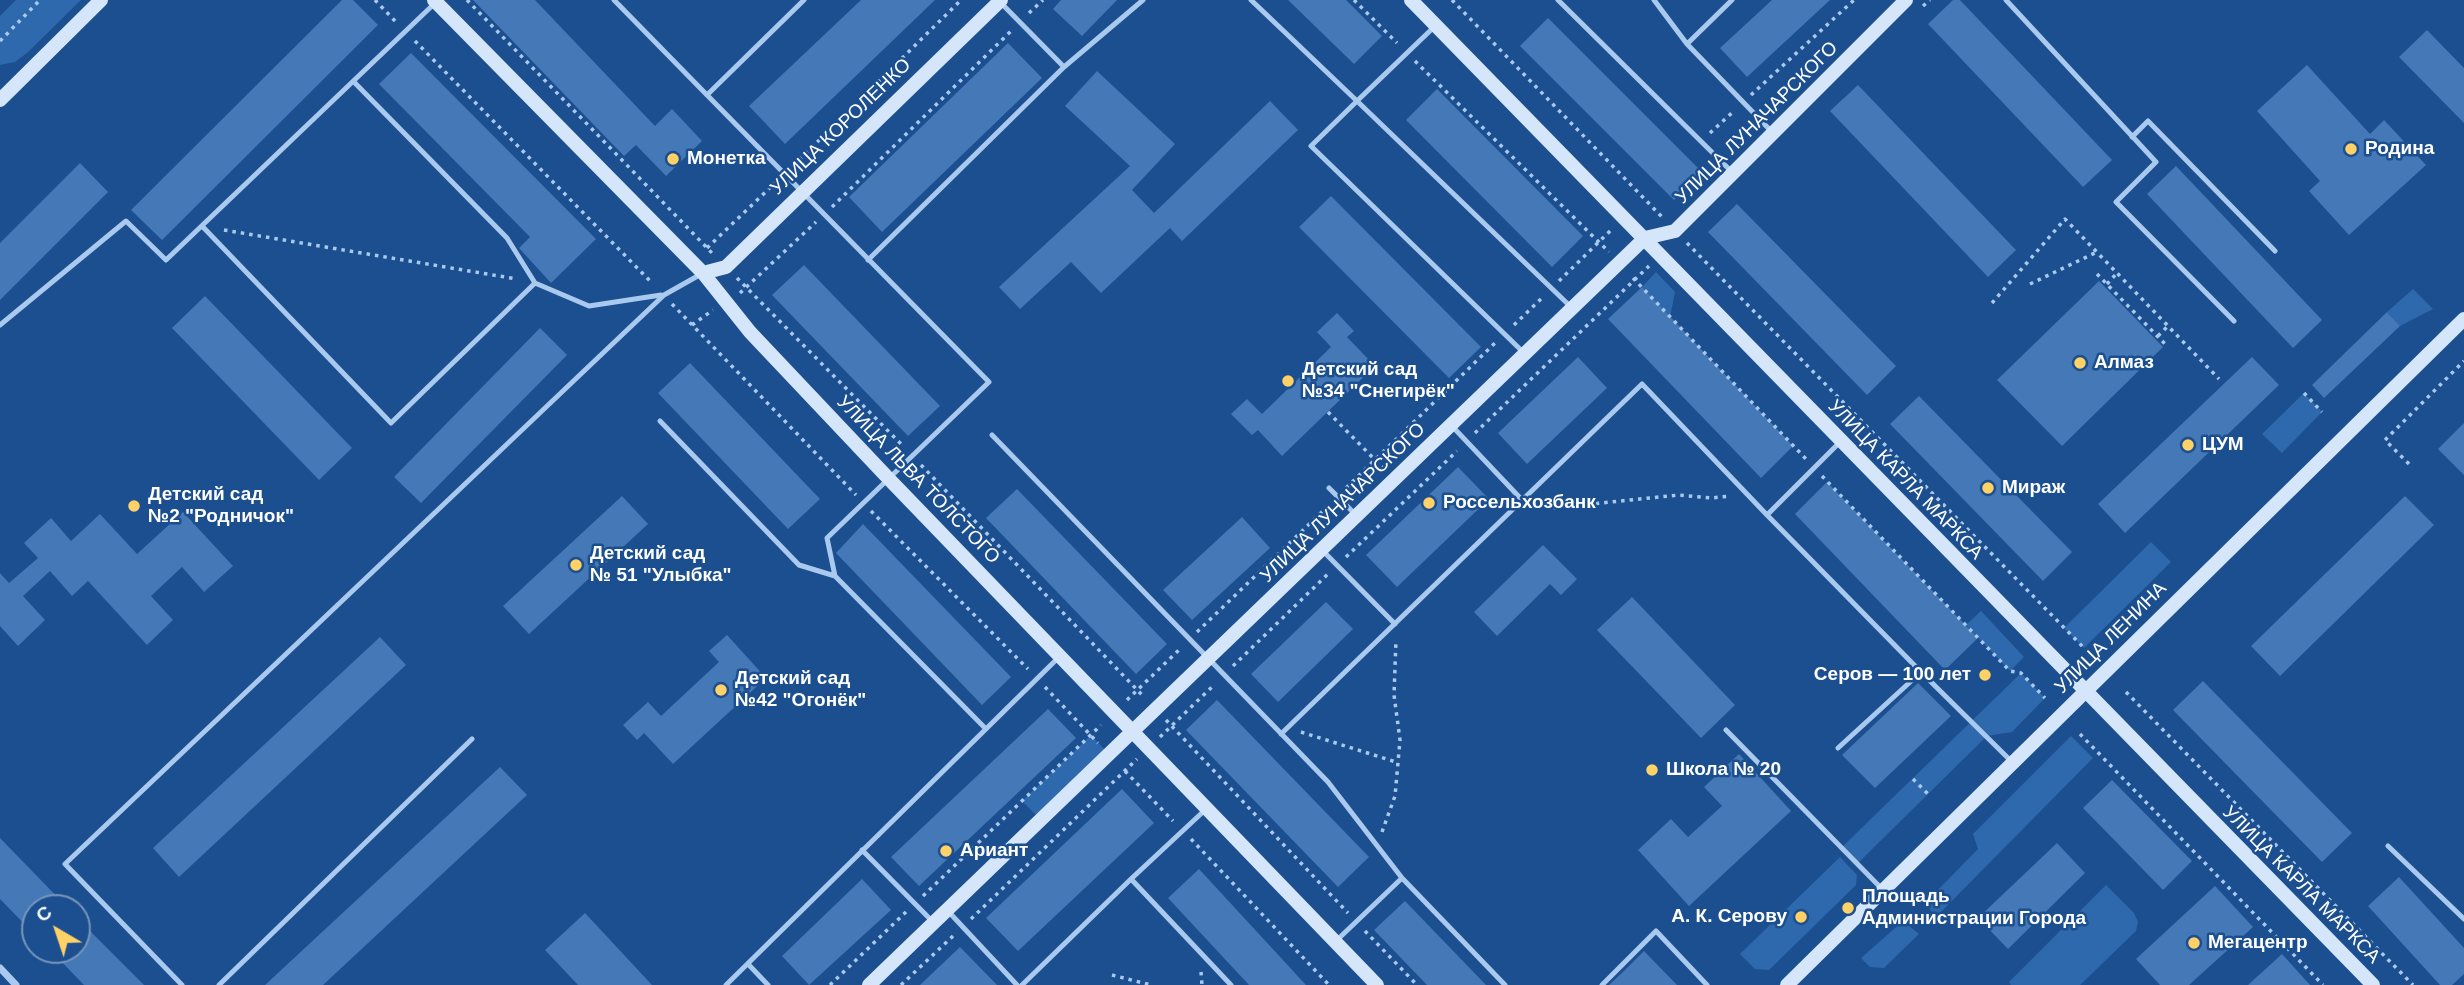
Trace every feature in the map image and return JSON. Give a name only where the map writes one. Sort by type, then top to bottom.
[{"type":"street","points":[[0,100],[101,0]]},
{"type":"street","name":"УЛИЦА КАРЛА МАРКСА","points":[[1411,0],[2373,985]]},
{"type":"street","name":"УЛИЦА ЛУНАЧАРСКОГО","points":[[869,985],[1618,263],[1645,238],[1675,231],[1906,0]]},
{"type":"street","name":"УЛИЦА ЛЬВА ТОЛСТОГО","points":[[435,1],[704,273],[750,332],[888,478],[1377,985]]},
{"type":"street","name":"УЛИЦА КОРОЛЕНКО","points":[[704,273],[726,267],[1001,1]]},
{"type":"street","name":"УЛИЦА ЛЕНИНА","points":[[1787,985],[2464,319]]},
{"type":"street","points":[[0,968],[16,985]]},
{"type":"lane","points":[[614,0],[989,382],[911,454],[827,538],[835,576]]},
{"type":"lane","points":[[707,95],[804,0]]},
{"type":"lane","points":[[868,260],[1064,67],[1143,0]]},
{"type":"lane","points":[[1251,0],[1572,307]]},
{"type":"lane","points":[[1558,0],[1734,174]]},
{"type":"lane","points":[[1654,0],[1687,44],[1774,134]]},
{"type":"lane","points":[[1687,44],[1732,0]]},
{"type":"lane","points":[[2006,0],[2156,162],[2116,202],[2234,321]]},
{"type":"lane","points":[[0,325],[125,221],[166,260],[406,32],[435,1]]},
{"type":"lane","points":[[1001,1],[1064,67]]},
{"type":"lane","points":[[1436,24],[1311,146],[1525,354]]},
{"type":"lane","points":[[354,82],[507,238],[536,283],[589,306],[664,295]]},
{"type":"lane","points":[[2132,136],[2148,121],[2275,251]]},
{"type":"lane","points":[[202,226],[391,423],[536,283]]},
{"type":"lane","points":[[182,985],[65,864],[664,295],[704,273]]},
{"type":"lane","points":[[1281,734],[1642,384],[1767,515],[2013,763]]},
{"type":"lane","points":[[660,421],[799,565],[835,576],[986,729]]},
{"type":"lane","points":[[1451,425],[1523,501]]},
{"type":"lane","points":[[992,435],[1328,782],[1402,878],[1505,985]]},
{"type":"lane","points":[[1767,515],[1841,441]]},
{"type":"lane","points":[[1329,488],[1357,516]]},
{"type":"lane","points":[[1322,550],[1395,624]]},
{"type":"lane","points":[[726,985],[1060,656]]},
{"type":"lane","points":[[1838,748],[1921,672]]},
{"type":"lane","points":[[1726,730],[1884,891]]},
{"type":"lane","points":[[219,985],[472,739]]},
{"type":"lane","points":[[947,910],[1019,985],[1208,808]]},
{"type":"lane","points":[[2388,846],[2464,919]]},
{"type":"lane","points":[[862,850],[934,923]]},
{"type":"lane","points":[[1335,941],[1402,878]]},
{"type":"lane","points":[[1131,879],[1231,985]]},
{"type":"lane","points":[[1602,985],[1656,931],[1707,985]]},
{"type":"lane","points":[[748,964],[768,985]]},
{"type":"path","points":[[0,41],[40,0]]},
{"type":"path","points":[[374,0],[1037,678],[1329,985]]},
{"type":"path","points":[[467,0],[911,454],[1418,985]]},
{"type":"path","points":[[707,248],[961,0]]},
{"type":"path","points":[[692,326],[725,301],[748,289],[1043,0]]},
{"type":"path","points":[[1354,0],[1600,242],[2010,671],[2021,673],[2045,698]]},
{"type":"path","points":[[1452,0],[2084,648]]},
{"type":"path","points":[[1700,142],[1854,0]]},
{"type":"path","points":[[830,985],[1625,218]]},
{"type":"path","points":[[1992,303],[2065,219],[2219,379]]},
{"type":"path","points":[[202,226],[536,283]]},
{"type":"path","points":[[2030,284],[2096,252]]},
{"type":"path","points":[[901,985],[1661,255]]},
{"type":"path","points":[[2097,274],[2167,346]]},
{"type":"path","points":[[2107,284],[2117,274]]},
{"type":"path","points":[[2158,336],[2168,326]]},
{"type":"path","points":[[2409,464],[2385,440],[2464,361]]},
{"type":"path","points":[[2304,393],[2322,412]]},
{"type":"path","points":[[1328,412],[1394,480]]},
{"type":"path","points":[[1523,501],[1552,508],[1679,495],[1711,498],[1747,494]]},
{"type":"path","points":[[1377,845],[1395,796],[1400,740],[1394,695],[1395,624]]},
{"type":"path","points":[[2126,692],[2413,985]]},
{"type":"path","points":[[1281,734],[1301,732],[1316,735],[1397,762]]},
{"type":"path","points":[[2080,734],[2323,985]]},
{"type":"path","points":[[1913,779],[1927,794]]},
{"type":"path","points":[[1112,975],[1151,985]]},
{"type":"shaded area","points":[[16,0],[81,0],[27,53],[15,62],[0,65],[0,16]]},
{"type":"shaded area","points":[[1656,272],[1675,292],[1670,317],[1642,287]]},
{"type":"shaded area","points":[[2413,289],[2433,309],[2400,326],[2387,312]]},
{"type":"shaded area","points":[[2304,393],[2322,412],[2282,453],[2262,434]]},
{"type":"shaded area","points":[[2151,542],[2171,562],[2084,648],[2064,628]]},
{"type":"shaded area","points":[[1981,611],[2024,657],[2010,671],[1966,625]]},
{"type":"shaded area","points":[[2021,673],[2045,698],[2012,732],[1987,736],[1857,864],[1841,848]]},
{"type":"shaded area","points":[[1091,735],[1105,750],[1037,816],[1022,801]]},
{"type":"shaded area","points":[[2071,736],[2093,758],[1936,917],[1925,903],[1978,849],[1973,834]]},
{"type":"shaded area","points":[[1840,857],[1857,875],[1856,885],[1769,970],[1755,969],[1740,954]]},
{"type":"shaded area","points":[[2106,885],[2134,913],[2138,922],[2136,931],[2080,985],[2011,985],[2009,982]]},
{"type":"shaded area","points":[[1903,921],[1919,934],[1884,968],[1870,967],[1861,958]]},
{"type":"building","points":[[342,0],[353,0],[378,25],[162,240],[131,210]]},
{"type":"building","points":[[473,0],[535,0],[655,126],[672,109],[702,141],[666,176],[636,145],[624,156]]},
{"type":"building","points":[[861,0],[935,0],[785,144],[749,106]]},
{"type":"building","points":[[1061,0],[1117,0],[1082,36],[1053,9]]},
{"type":"building","points":[[1288,0],[1346,0],[1382,36],[1354,64]]},
{"type":"building","points":[[1772,0],[1830,0],[1747,77],[1720,48]]},
{"type":"building","points":[[1953,0],[1960,0],[2112,160],[2083,187],[1928,24]]},
{"type":"building","points":[[1548,18],[1702,172],[1674,200],[1520,46]]},
{"type":"building","points":[[2427,30],[2464,68],[2464,123],[2399,57]]},
{"type":"building","points":[[1008,43],[1042,78],[882,232],[849,197]]},
{"type":"building","points":[[411,53],[596,239],[551,283],[519,248],[530,237],[379,84]]},
{"type":"building","name":"Родина","points":[[2307,65],[2370,134],[2384,120],[2426,165],[2349,235],[2309,191],[2320,181],[2257,111]]},
{"type":"building","points":[[1097,71],[1175,144],[1132,190],[1154,213],[1270,101],[1298,130],[1182,241],[1170,228],[1101,293],[1071,262],[1020,309],[999,287],[1130,166],[1065,106]]},
{"type":"building","points":[[1858,85],[2016,250],[1988,277],[1830,111]]},
{"type":"building","points":[[1437,89],[1583,236],[1552,267],[1406,120]]},
{"type":"building","points":[[80,163],[108,192],[0,300],[0,243]]},
{"type":"building","points":[[2176,166],[2322,320],[2293,348],[2147,194]]},
{"type":"building","points":[[1331,196],[1481,347],[1449,378],[1299,227]]},
{"type":"building","points":[[1737,204],[1896,366],[1867,395],[1708,232]]},
{"type":"building","points":[[804,265],[940,406],[908,436],[772,295]]},
{"type":"building","name":"Алмаз","points":[[2099,281],[2163,347],[2062,446],[1997,380]]},
{"type":"building","points":[[1642,287],[1793,446],[1761,478],[1608,319]]},
{"type":"building","points":[[205,296],[352,448],[319,480],[172,328]]},
{"type":"building","points":[[2387,312],[2400,326],[2324,398],[2312,385]]},
{"type":"building","points":[[1337,313],[1354,331],[1347,337],[1375,366],[1282,456],[1258,430],[1252,435],[1231,414],[1247,399],[1262,414],[1331,347],[1317,332]]},
{"type":"building","points":[[540,328],[567,355],[421,503],[394,477]]},
{"type":"building","points":[[1578,357],[1607,388],[1527,464],[1498,433]]},
{"type":"building","points":[[2252,357],[2279,385],[2125,533],[2098,504]]},
{"type":"building","points":[[690,363],[820,499],[788,529],[658,393]]},
{"type":"building","points":[[1919,396],[2072,552],[2043,581],[1890,424]]},
{"type":"building","points":[[2464,423],[2464,475],[2438,449]]},
{"type":"building","points":[[1458,467],[1489,499],[1397,587],[1366,555]]},
{"type":"building","points":[[1827,482],[1978,638],[1945,670],[1795,514]]},
{"type":"building","points":[[1017,489],[1167,644],[1136,674],[986,518]]},
{"type":"building","name":"Детский сад № 51 \"Улыбка\"","points":[[622,496],[648,524],[529,634],[503,606]]},
{"type":"building","points":[[2405,496],[2434,525],[2280,676],[2251,646]]},
{"type":"building","points":[[183,512],[233,566],[204,592],[182,567],[151,596],[173,620],[147,645],[88,581],[72,596],[50,571],[23,596],[45,620],[18,646],[0,626],[0,573],[9,583],[38,558],[24,543],[51,518],[71,541],[100,514],[137,554]]},
{"type":"building","points":[[1242,517],[1270,548],[1192,620],[1163,590]]},
{"type":"building","points":[[863,524],[1011,677],[982,705],[836,553]]},
{"type":"building","points":[[1543,545],[1577,579],[1561,595],[1550,584],[1497,636],[1474,612]]},
{"type":"building","points":[[1632,597],[1735,705],[1701,738],[1597,630]]},
{"type":"building","points":[[1326,602],[1353,629],[1278,702],[1251,674]]},
{"type":"building","name":"Детский сад №42 \"Огонёк\"","points":[[727,635],[766,678],[673,764],[644,733],[637,740],[623,725],[648,702],[661,716],[719,662],[709,651]]},
{"type":"building","points":[[380,637],[406,665],[179,877],[153,848]]},
{"type":"building","points":[[2203,681],[2352,833],[2322,862],[2173,710]]},
{"type":"building","points":[[1918,683],[1951,716],[1875,788],[1842,755]]},
{"type":"building","points":[[1217,700],[1369,857],[1338,887],[1186,730]]},
{"type":"building","points":[[1048,709],[1076,738],[919,886],[891,857]]},
{"type":"building","points":[[1739,754],[1791,811],[1689,906],[1638,850],[1671,819],[1688,837],[1722,806],[1704,787]]},
{"type":"building","points":[[500,767],[527,795],[323,985],[265,985]]},
{"type":"building","points":[[2112,780],[2192,861],[2163,890],[2083,808]]},
{"type":"building","points":[[1122,789],[1154,823],[1018,951],[986,918]]},
{"type":"building","points":[[0,838],[54,894],[21,894],[21,921],[0,899]]},
{"type":"building","points":[[2057,843],[2085,873],[2008,949],[1978,918]]},
{"type":"building","points":[[1199,869],[1306,985],[1249,985],[1168,898]]},
{"type":"building","points":[[2399,877],[2464,948],[2464,974],[2452,985],[2440,985],[2368,906]]},
{"type":"building","points":[[862,879],[891,910],[809,985],[782,956]]},
{"type":"building","name":"Мегацентр","points":[[2215,886],[2253,927],[2189,985],[2160,985],[2136,959]]},
{"type":"building","points":[[1405,901],[1486,985],[1427,985],[1374,930]]},
{"type":"building","points":[[585,913],[652,985],[578,985],[545,950]]},
{"type":"building","points":[[91,931],[144,985],[84,985],[64,964],[91,964]]},
{"type":"building","points":[[960,947],[997,985],[920,985]]},
{"type":"building","points":[[1644,951],[1677,985],[1609,985],[1626,969]]},
{"type":"building","points":[[2282,954],[2310,985],[2248,985]]},
{"type":"place","name":"Родина","points":[[2351,149]]},
{"type":"place","name":"Монетка","points":[[673,159]]},
{"type":"place","name":"Алмаз","points":[[2080,363]]},
{"type":"place","name":"Детский сад №34 \"Снегирёк\"","points":[[1288,381]]},
{"type":"place","name":"ЦУМ","points":[[2188,445]]},
{"type":"place","name":"Мираж","points":[[1988,488]]},
{"type":"place","name":"Россельхозбанк","points":[[1429,503]]},
{"type":"place","name":"Детский сад №2 \"Родничок\"","points":[[134,506]]},
{"type":"place","name":"Детский сад № 51 \"Улыбка\"","points":[[576,565]]},
{"type":"place","name":"Серов — 100 лет","points":[[1985,675]]},
{"type":"place","name":"Детский сад №42 \"Огонёк\"","points":[[721,690]]},
{"type":"place","name":"Школа № 20","points":[[1652,770]]},
{"type":"place","name":"Ариант","points":[[946,851]]},
{"type":"place","name":"Площадь Администрации Города","points":[[1848,908]]},
{"type":"place","name":"А. К. Серову","points":[[1801,917]]},
{"type":"place","name":"Мегацентр","points":[[2194,943]]}]
